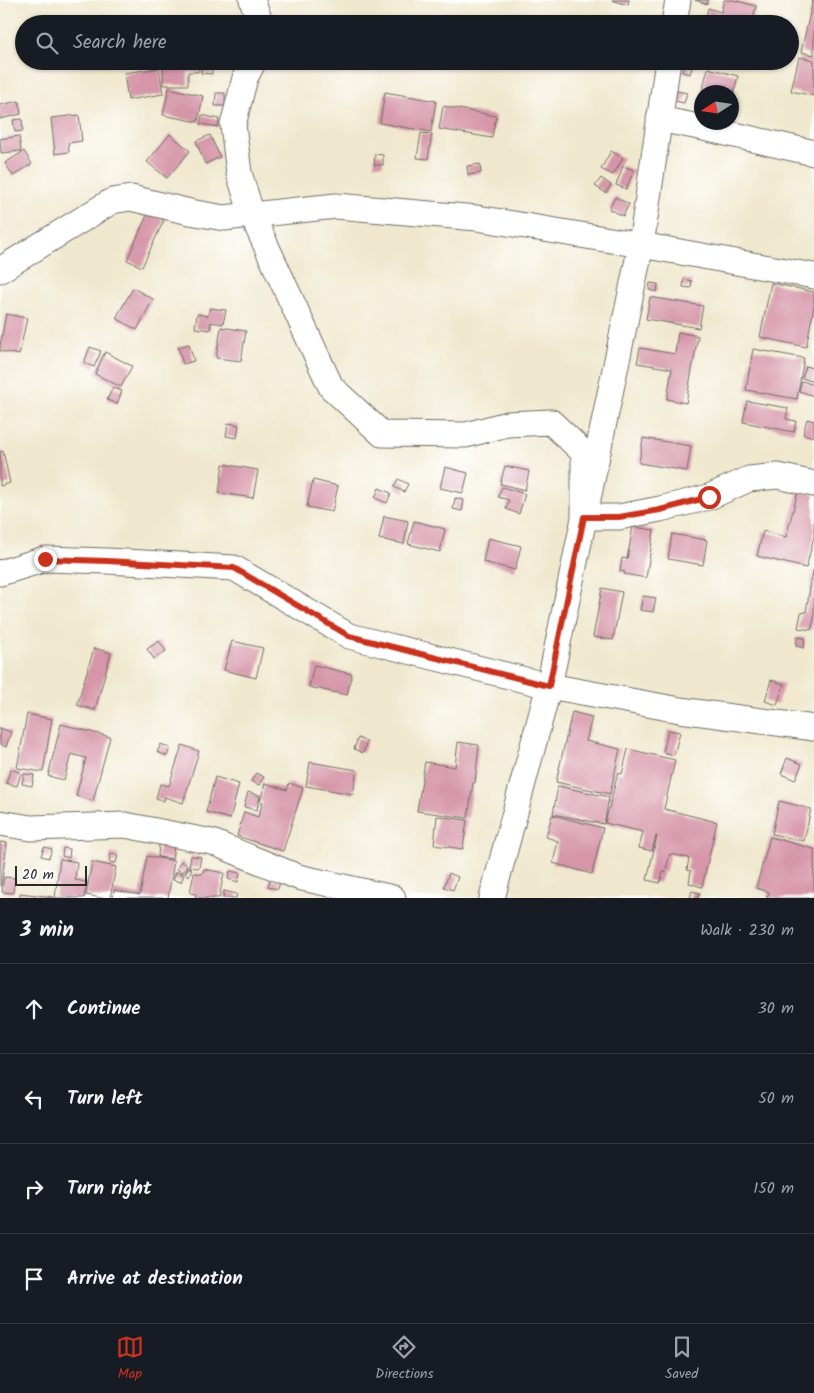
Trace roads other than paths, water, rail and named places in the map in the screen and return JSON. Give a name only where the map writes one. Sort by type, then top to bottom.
[{"type":"street","points":[[252,0],[258,15]]},
{"type":"street","points":[[676,15],[678,0]]},
{"type":"street","points":[[249,70],[245,78],[233,125],[239,173],[252,215],[331,387],[382,434],[466,435],[507,424],[552,422],[584,453],[584,517]]},
{"type":"street","points":[[492,898],[549,686],[640,245],[667,70]]},
{"type":"street","points":[[659,119],[814,153]]},
{"type":"street","points":[[0,270],[112,201],[131,198],[224,218],[336,206],[477,218],[814,276]]},
{"type":"street","points":[[584,517],[619,517],[660,510],[709,497],[749,479],[778,476],[814,484]]},
{"type":"street","points":[[0,573],[45,559],[234,568],[349,636],[549,686],[680,710],[814,728]]},
{"type":"street","points":[[0,823],[31,828],[125,825],[212,842],[298,877],[393,898]]}]
